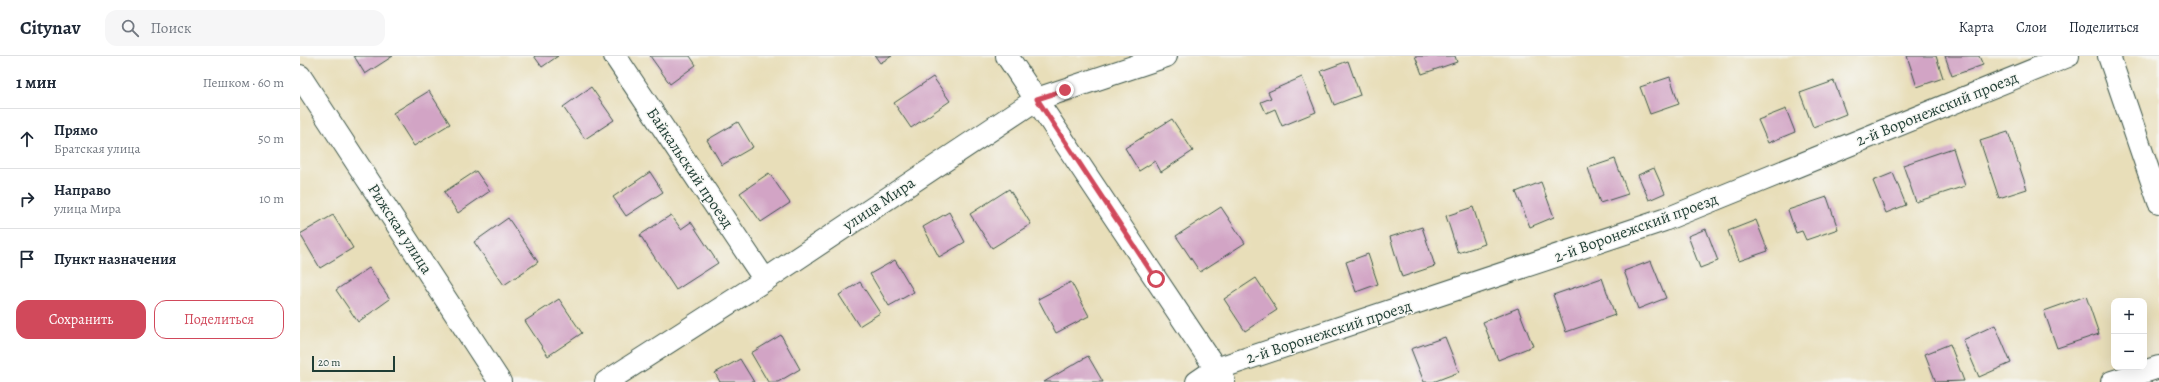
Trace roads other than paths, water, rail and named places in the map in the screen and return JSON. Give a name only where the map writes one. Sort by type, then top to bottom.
[{"type":"street","name":"Байкальский проезд","points":[[615,56],[765,280]]},
{"type":"street","points":[[1007,56],[1220,376]]},
{"type":"street","name":"улица Мира","points":[[606,382],[765,280],[1037,99],[1166,56]]},
{"type":"street","name":"2-й Воронежский проезд","points":[[1197,382],[1220,376],[1664,220],[2068,56]]},
{"type":"street","points":[[2109,56],[2159,202]]},
{"type":"street","name":"Рижская улица","points":[[300,76],[500,382]]},
{"type":"street","points":[[2112,382],[2159,367]]}]
